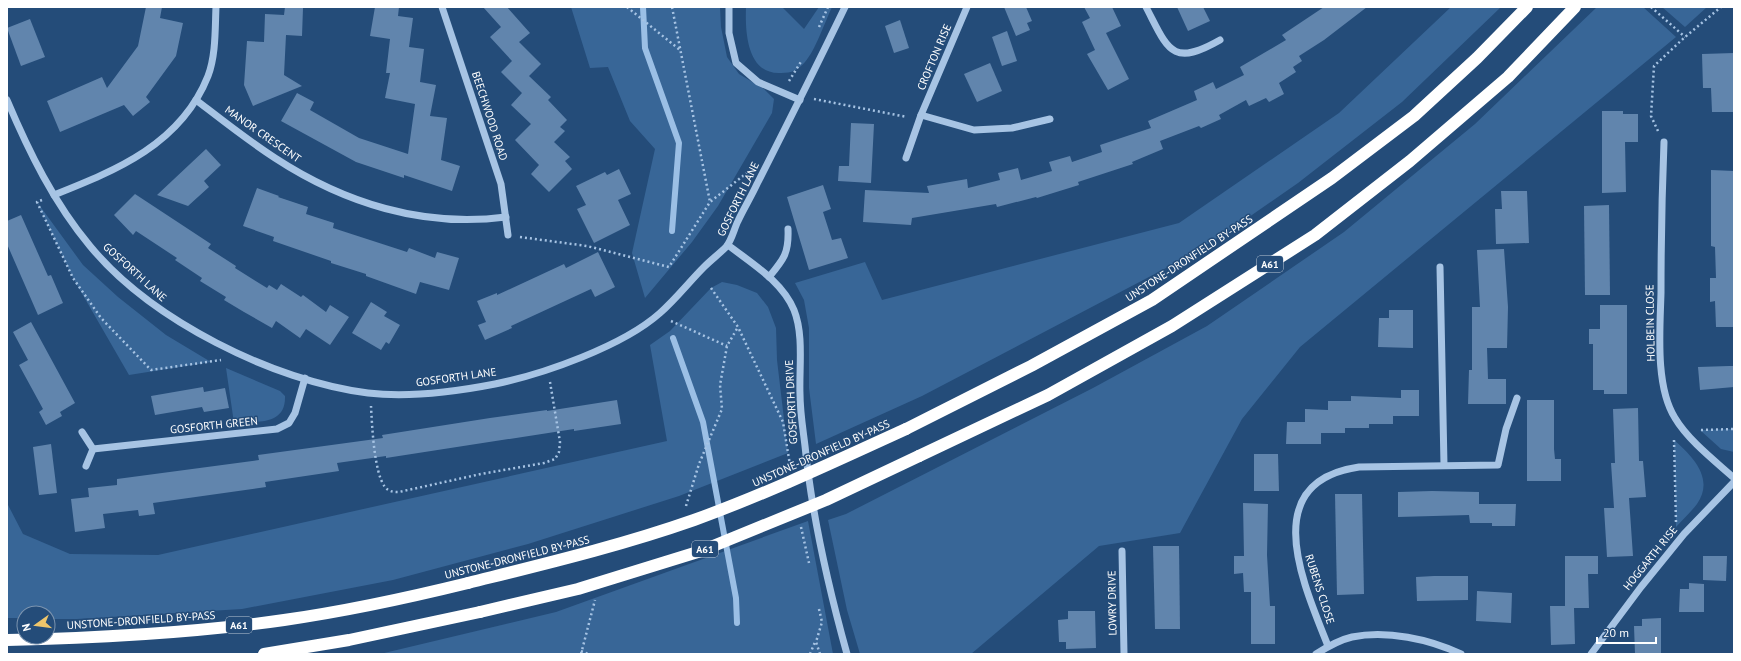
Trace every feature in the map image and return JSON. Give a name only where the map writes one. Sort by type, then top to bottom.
[{"type":"highway","name":"UNSTONE-DRONFIELD BY-PASS","points":[[7,640],[86,638],[184,631],[284,620],[402,599],[598,550],[693,520],[779,487],[906,429],[1031,366],[1152,300],[1320,186],[1414,116],[1477,58],[1528,7]]},
{"type":"highway","name":"A61","points":[[264,654],[349,640],[578,589],[701,551],[826,500],[1048,395],[1172,326],[1315,234],[1410,161],[1508,77],[1575,7]]},
{"type":"street","points":[[54,195],[121,167],[150,149],[176,125],[196,100],[208,75],[214,45],[216,7]]},
{"type":"street","name":"BEECHWOOD ROAD","points":[[442,7],[501,184],[508,235]]},
{"type":"street","points":[[729,7],[729,33],[736,63],[758,82],[801,98]]},
{"type":"street","name":"GOSFORTH LANE","points":[[7,100],[35,161],[70,221],[91,248],[109,267],[154,306],[197,332],[245,357],[305,378],[340,388],[370,393],[399,395],[447,392],[521,379],[548,370],[608,345],[658,315],[675,299],[704,267],[728,245],[845,7]]},
{"type":"street","name":"CROFTON RISE","points":[[906,158],[920,117],[967,7]]},
{"type":"street","points":[[1146,7],[1162,38],[1178,53],[1188,54],[1200,51],[1220,40]]},
{"type":"street","name":"MANOR CRESCENT","points":[[196,100],[274,158],[302,174],[367,203],[392,211],[430,219],[465,221],[506,218]]},
{"type":"street","points":[[920,117],[979,130],[1012,128],[1050,119]]},
{"type":"street","name":"HOLBEIN CLOSE","points":[[1664,142],[1660,342],[1663,381],[1667,402],[1674,418],[1684,430],[1734,478]]},
{"type":"street","points":[[769,277],[783,260],[789,246],[788,228]]},
{"type":"street","name":"GOSFORTH DRIVE","points":[[728,245],[769,277],[786,294],[794,310],[799,332],[800,396],[805,448],[822,555],[847,654]]},
{"type":"street","points":[[1440,267],[1444,465]]},
{"type":"street","name":"GOSFORTH GREEN","points":[[93,449],[277,429],[288,423],[295,413],[305,378]]},
{"type":"street","name":"RUBENS CLOSE","points":[[1328,646],[1301,573],[1296,548],[1294,529],[1300,509],[1307,494],[1321,479],[1341,470],[1359,467],[1498,465],[1506,428],[1517,398]]},
{"type":"street","points":[[82,432],[93,449],[86,466]]},
{"type":"street","name":"HOGGARTH RISE","points":[[1591,654],[1676,543],[1734,482]]},
{"type":"street","name":"LOWRY DRIVE","points":[[1122,551],[1124,654]]},
{"type":"street","points":[[1316,654],[1328,646],[1352,637],[1378,635],[1413,639],[1446,647],[1461,654]]},
{"type":"path","points":[[627,7],[680,50]]},
{"type":"path","points":[[672,7],[710,202]]},
{"type":"path","points":[[818,27],[828,7]]},
{"type":"path","points":[[1651,7],[1685,37]]},
{"type":"path","points":[[1664,142],[1652,116],[1654,66],[1685,37],[1721,7]]},
{"type":"path","points":[[783,92],[806,54]]},
{"type":"path","points":[[801,98],[920,117]]},
{"type":"path","points":[[508,235],[587,246],[670,267],[710,202],[747,171],[760,179]]},
{"type":"path","points":[[54,195],[37,202],[73,278],[101,318],[151,370],[245,357]]},
{"type":"path","points":[[711,288],[738,327],[783,422],[790,468]]},
{"type":"path","points":[[658,315],[727,346]]},
{"type":"path","points":[[699,464],[722,409],[720,385],[727,346],[738,327]]},
{"type":"path","points":[[370,393],[374,444],[380,477],[385,487],[390,492],[399,492],[474,475],[544,463],[555,459],[559,452],[560,442],[548,370]]},
{"type":"path","points":[[1676,543],[1674,440],[1684,430],[1734,429]]},
{"type":"path","points":[[799,520],[810,571]]},
{"type":"path","points":[[588,654],[581,652],[596,598]]},
{"type":"path","points":[[810,654],[816,642],[822,622],[819,608]]},
{"type":"path","points":[[816,642],[820,654]]},
{"type":"shaded area","points":[[571,7],[720,7],[721,27],[727,57],[739,74],[764,89],[774,99],[772,113],[718,206],[692,242],[645,298],[632,253],[655,149],[630,121],[608,67],[590,68]]},
{"type":"shaded area","points":[[746,7],[782,7],[804,29],[819,7],[832,7],[809,57],[800,67],[781,73],[770,72],[761,67],[755,60],[750,50],[746,28]]},
{"type":"shaded area","points":[[1451,7],[1501,7],[1402,102],[1298,183],[1239,224],[1189,256],[922,396],[816,444],[809,388],[809,328],[804,300],[795,283],[865,262],[882,300],[1179,223],[1339,113]]},
{"type":"shaded area","points":[[1597,7],[1643,7],[1676,37],[1300,347],[1242,419],[1180,533],[1099,546],[971,654],[860,654],[847,610],[828,520],[846,514],[1093,388],[1207,326],[1344,232],[1475,124]]},
{"type":"shaded area","points":[[1662,7],[1707,7],[1685,27]]},
{"type":"shaded area","points":[[37,202],[83,265],[118,297],[166,335],[211,362],[129,375],[73,278]]},
{"type":"shaded area","points":[[722,282],[737,285],[757,293],[768,307],[776,328],[777,360],[788,453],[679,496],[528,544],[393,580],[242,609],[56,619],[56,605],[16,605],[16,618],[7,618],[7,503],[23,534],[70,554],[158,555],[667,441],[650,345],[670,331],[711,288]]},
{"type":"shaded area","points":[[226,368],[280,391],[285,396],[284,406],[281,413],[268,420],[234,423]]},
{"type":"shaded area","points":[[1734,429],[1734,452],[1721,449],[1700,430]]},
{"type":"shaded area","points":[[1674,440],[1694,460],[1699,468],[1704,485],[1702,494],[1697,504],[1676,527]]},
{"type":"shaded area","points":[[808,521],[833,654],[380,654],[556,612]]},
{"type":"building","points":[[146,7],[162,7],[160,18],[183,23],[176,56],[146,97],[150,102],[133,116],[124,105],[60,132],[47,101],[102,77],[107,88],[138,46]]},
{"type":"building","points":[[285,7],[303,8],[302,36],[286,35],[284,75],[302,86],[253,106],[244,85],[247,41],[264,42],[265,14],[284,15]]},
{"type":"building","points":[[375,7],[399,7],[398,16],[413,18],[409,47],[424,49],[420,82],[436,85],[430,116],[447,118],[441,160],[460,166],[452,191],[404,175],[404,178],[356,162],[281,121],[297,93],[314,102],[310,110],[359,138],[408,154],[415,104],[385,98],[390,73],[386,73],[390,39],[370,36]]},
{"type":"building","points":[[483,7],[507,7],[530,33],[519,42],[541,64],[529,76],[551,97],[548,100],[567,120],[560,127],[565,131],[554,142],[570,157],[565,161],[572,169],[549,192],[531,174],[539,165],[515,140],[531,124],[511,105],[522,93],[501,72],[512,61],[490,37],[501,27]]},
{"type":"building","points":[[1004,7],[1026,7],[1032,21],[1027,23],[1030,30],[1016,36]]},
{"type":"building","points":[[1084,7],[1112,7],[1121,26],[1106,33],[1129,79],[1108,90],[1087,54],[1095,50],[1082,22],[1090,18]]},
{"type":"building","points":[[1177,7],[1203,7],[1210,21],[1188,31]]},
{"type":"building","points":[[1324,7],[1367,7],[1324,40],[1299,56],[1302,61],[1293,67],[1296,72],[1279,83],[1284,94],[1269,102],[1266,98],[1249,106],[1246,100],[1219,115],[1221,119],[1201,128],[1199,126],[1160,141],[1163,149],[1132,162],[1133,164],[1078,182],[1079,185],[1037,198],[997,207],[996,204],[912,218],[911,225],[863,222],[865,190],[929,193],[927,186],[967,179],[968,188],[1000,180],[998,173],[1018,168],[1021,180],[1052,171],[1049,162],[1070,156],[1072,162],[1102,152],[1100,145],[1151,128],[1148,121],[1197,100],[1194,91],[1213,82],[1216,89],[1244,75],[1240,67],[1286,40],[1282,35]]},
{"type":"building","points":[[30,19],[45,57],[21,66],[7,28]]},
{"type":"building","points":[[900,20],[909,48],[894,53],[885,26]]},
{"type":"building","points":[[1007,31],[1017,61],[1002,66],[992,37]]},
{"type":"building","points":[[1734,53],[1734,112],[1712,112],[1711,88],[1703,88],[1702,54]]},
{"type":"building","points":[[990,63],[1002,91],[977,102],[964,74]]},
{"type":"building","points":[[1602,111],[1623,111],[1623,114],[1638,114],[1638,142],[1625,142],[1626,192],[1602,193]]},
{"type":"building","points":[[851,123],[874,124],[871,183],[838,181],[839,166],[849,166]]},
{"type":"building","points":[[206,149],[221,165],[204,181],[209,187],[188,206],[157,195]]},
{"type":"building","points":[[619,169],[631,194],[618,200],[630,225],[594,243],[577,209],[586,205],[576,186],[605,172],[607,175]]},
{"type":"building","points":[[1711,170],[1734,171],[1734,327],[1716,327],[1715,301],[1710,302],[1710,278],[1716,278],[1715,247],[1711,246]]},
{"type":"building","points":[[823,185],[831,209],[823,212],[832,240],[841,238],[848,258],[809,270],[787,197]]},
{"type":"building","points":[[257,188],[308,207],[306,214],[334,223],[333,228],[407,252],[409,248],[435,258],[437,252],[459,258],[449,290],[420,282],[416,294],[366,276],[366,274],[331,263],[331,261],[273,241],[274,237],[243,226]]},
{"type":"building","points":[[1501,191],[1527,191],[1529,243],[1496,244],[1495,209],[1502,209]]},
{"type":"building","points":[[135,194],[211,244],[208,248],[236,266],[235,268],[267,288],[269,285],[277,290],[281,284],[301,297],[303,295],[326,312],[330,305],[349,317],[330,345],[306,329],[300,338],[276,321],[272,328],[244,312],[224,300],[226,297],[200,281],[202,278],[175,260],[177,258],[136,231],[133,235],[114,215]]},
{"type":"building","points":[[1609,205],[1610,295],[1585,295],[1584,206]]},
{"type":"building","points":[[21,215],[48,276],[51,275],[63,303],[38,315],[7,244],[7,221]]},
{"type":"building","points":[[1504,249],[1508,307],[1507,348],[1487,348],[1488,379],[1506,379],[1506,404],[1468,404],[1469,370],[1472,370],[1472,307],[1480,307],[1477,250]]},
{"type":"building","points":[[598,252],[615,287],[595,297],[591,289],[511,326],[512,328],[485,340],[478,325],[486,322],[477,301],[497,293],[497,295],[564,264],[566,268]]},
{"type":"building","points":[[371,302],[387,312],[384,316],[400,325],[389,344],[386,342],[381,350],[352,333]]},
{"type":"building","points":[[1600,305],[1627,305],[1627,394],[1604,394],[1604,390],[1593,390],[1593,344],[1589,344],[1589,329],[1600,329]]},
{"type":"building","points":[[1389,310],[1413,310],[1413,348],[1378,347],[1379,318],[1389,318]]},
{"type":"building","points":[[31,322],[75,403],[60,412],[62,416],[46,425],[39,412],[43,409],[19,365],[28,360],[13,332]]},
{"type":"building","points":[[1734,366],[1734,387],[1700,390],[1698,367]]},
{"type":"building","points":[[203,387],[204,392],[225,388],[229,408],[204,412],[202,407],[155,415],[151,396]]},
{"type":"building","points":[[1401,390],[1419,390],[1419,416],[1393,416],[1393,424],[1369,424],[1369,428],[1345,428],[1345,433],[1321,433],[1321,444],[1286,444],[1287,422],[1305,422],[1305,409],[1328,410],[1328,401],[1351,401],[1351,396],[1401,398]]},
{"type":"building","points":[[617,400],[621,424],[574,431],[574,429],[386,458],[386,456],[337,463],[339,471],[265,482],[266,487],[153,503],[155,514],[139,516],[138,510],[103,514],[105,528],[75,532],[71,499],[89,497],[88,488],[117,485],[117,479],[259,460],[258,455],[383,438],[382,435]]},
{"type":"building","points":[[1527,400],[1554,400],[1554,449],[1555,459],[1561,459],[1561,481],[1527,481]]},
{"type":"building","points":[[1638,408],[1639,461],[1643,461],[1646,497],[1629,498],[1633,556],[1607,557],[1604,508],[1614,508],[1611,463],[1615,463],[1613,409]]},
{"type":"building","points":[[51,444],[57,493],[39,495],[33,447]]},
{"type":"building","points":[[1254,454],[1278,454],[1279,491],[1254,491]]},
{"type":"building","points":[[1398,492],[1479,492],[1479,504],[1516,504],[1515,526],[1492,526],[1492,523],[1470,523],[1469,515],[1398,517]]},
{"type":"building","points":[[1335,494],[1362,494],[1364,594],[1337,595]]},
{"type":"building","points":[[1243,503],[1268,504],[1267,555],[1270,606],[1275,606],[1275,644],[1251,644],[1251,592],[1244,592],[1243,573],[1234,574],[1234,556],[1244,556]]},
{"type":"building","points":[[1153,546],[1179,546],[1180,629],[1155,629]]},
{"type":"building","points":[[1565,556],[1598,556],[1598,574],[1588,574],[1589,608],[1574,608],[1575,644],[1551,645],[1550,606],[1565,606]]},
{"type":"building","points":[[1703,556],[1727,556],[1726,581],[1703,580]]},
{"type":"building","points":[[1468,576],[1468,600],[1417,601],[1416,577]]},
{"type":"building","points":[[1689,583],[1704,584],[1704,612],[1679,612],[1680,589],[1689,589]]},
{"type":"building","points":[[1477,591],[1512,593],[1511,623],[1476,621]]},
{"type":"building","points":[[1068,611],[1095,611],[1096,648],[1066,649],[1066,642],[1059,642],[1058,620],[1068,619]]},
{"type":"building","points":[[1661,618],[1661,654],[1635,654],[1634,626],[1642,626],[1642,619]]},
{"type":"waterway","points":[[643,7],[645,48],[679,143],[672,231]]},
{"type":"waterway","points":[[673,338],[703,422],[736,598],[737,623]]}]
